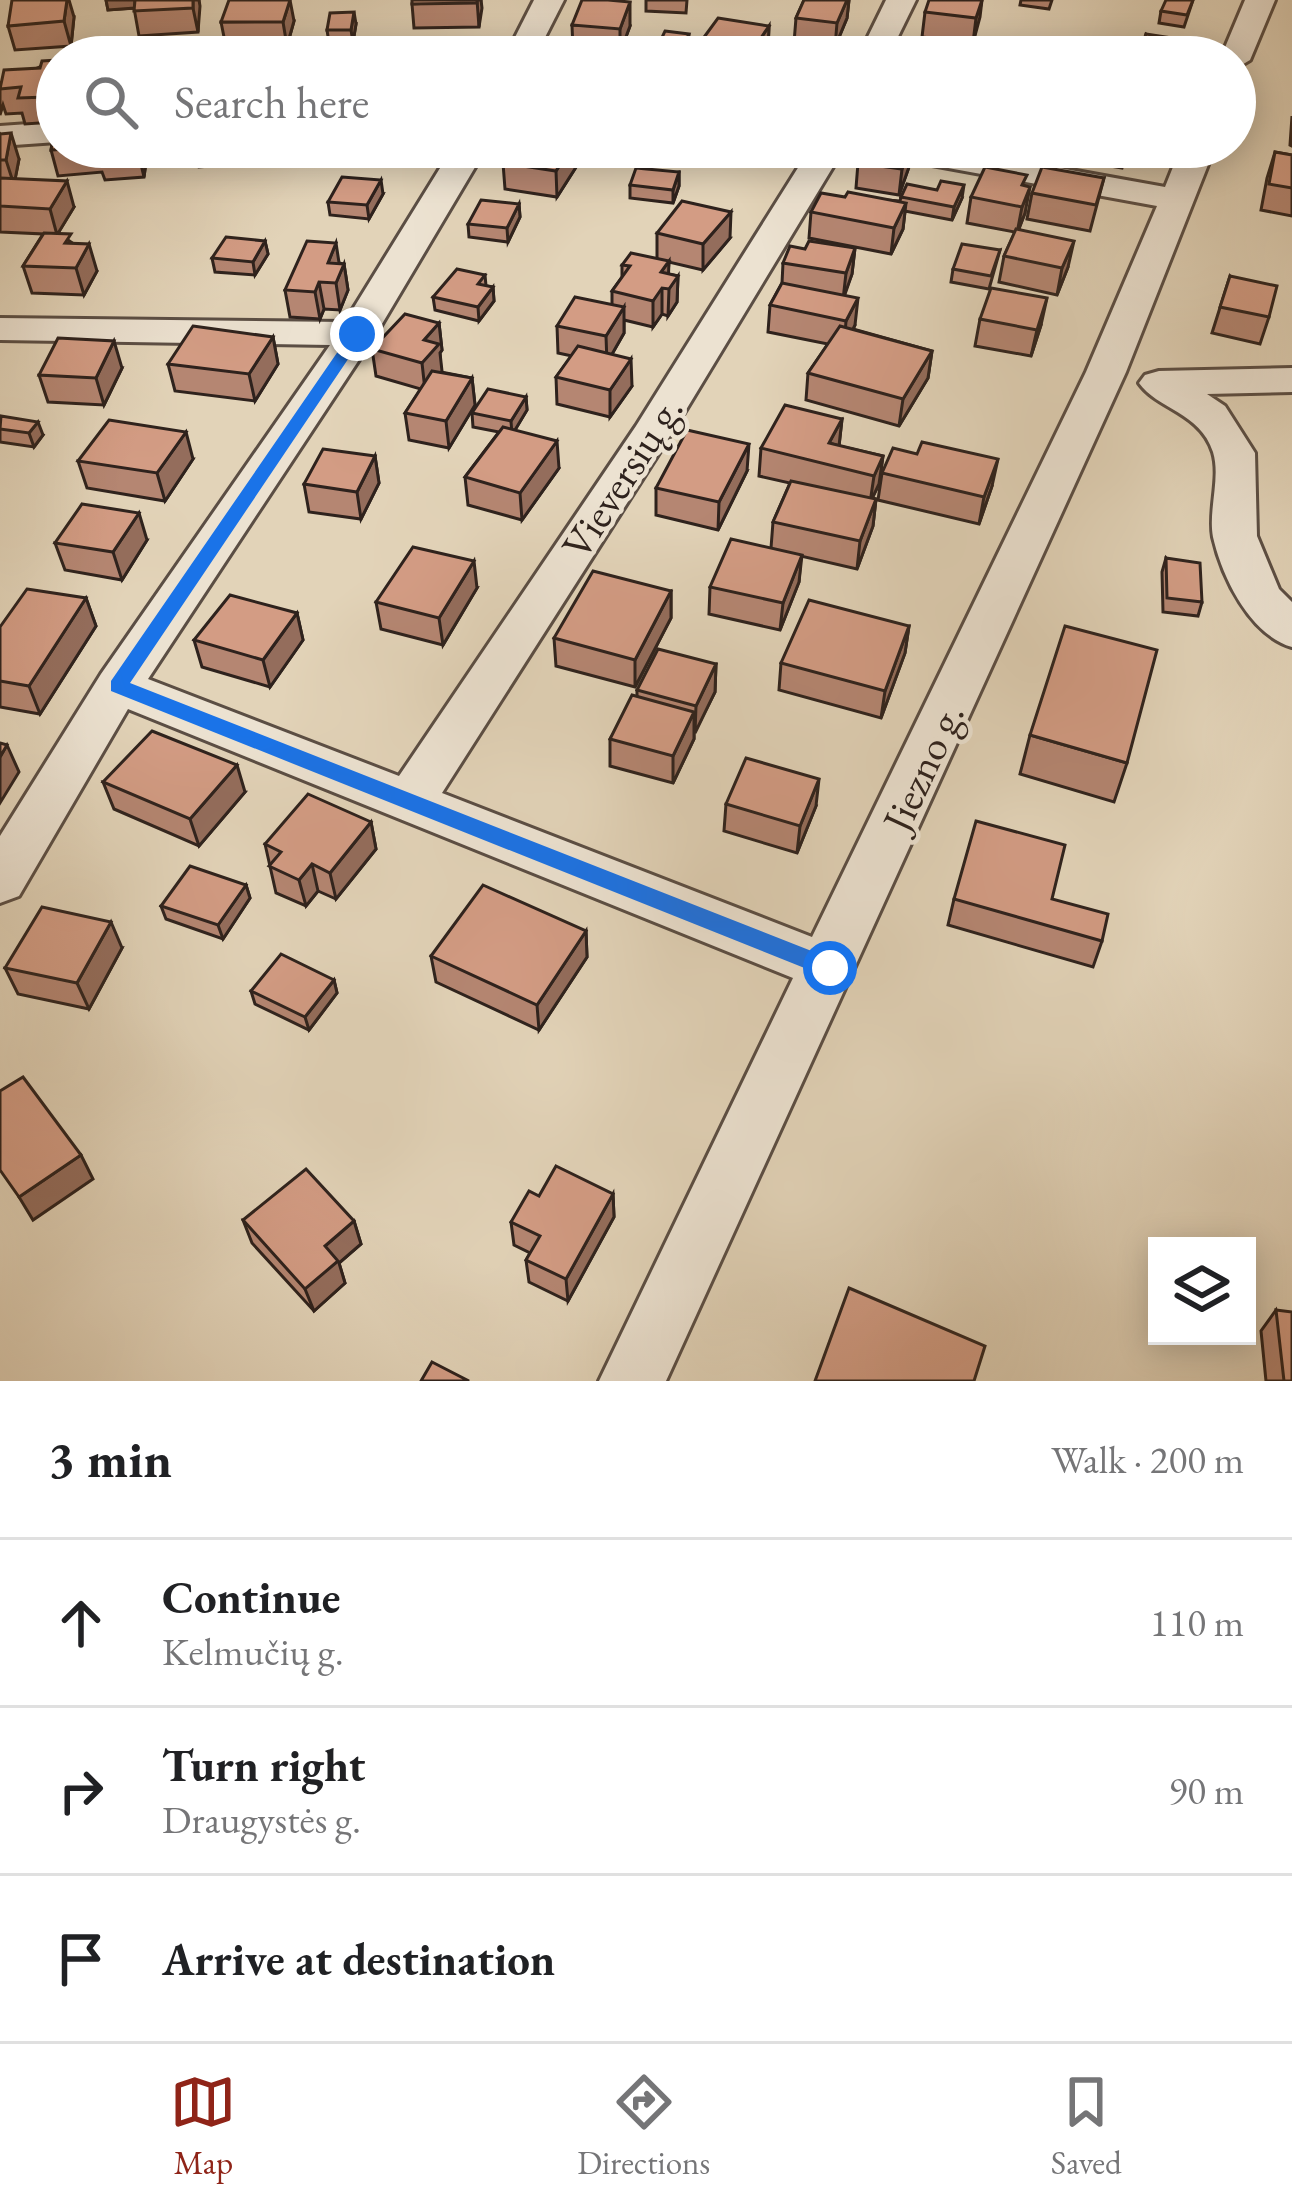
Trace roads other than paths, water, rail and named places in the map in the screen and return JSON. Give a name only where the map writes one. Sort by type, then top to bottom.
[{"type":"street","points":[[531,36],[549,0]]},
{"type":"street","points":[[883,36],[901,0]]},
{"type":"street","points":[[1245,36],[1261,0],[1292,4]]},
{"type":"street","points":[[0,136],[36,133]]},
{"type":"street","points":[[0,881],[118,686],[357,334],[457,168]]},
{"type":"street","name":"Vieversių g.","points":[[409,803],[655,428],[815,168]]},
{"type":"street","points":[[1002,168],[1176,200]]},
{"type":"street","name":"Jiezno g.","points":[[632,1381],[830,968],[1106,372],[1189,168]]},
{"type":"street","points":[[0,329],[357,334]]},
{"type":"street","points":[[1106,372],[1167,384],[1292,380]]},
{"type":"street","points":[[1167,384],[1211,416],[1234,453],[1234,536],[1259,596],[1292,631]]},
{"type":"street","points":[[118,686],[830,968]]}]
